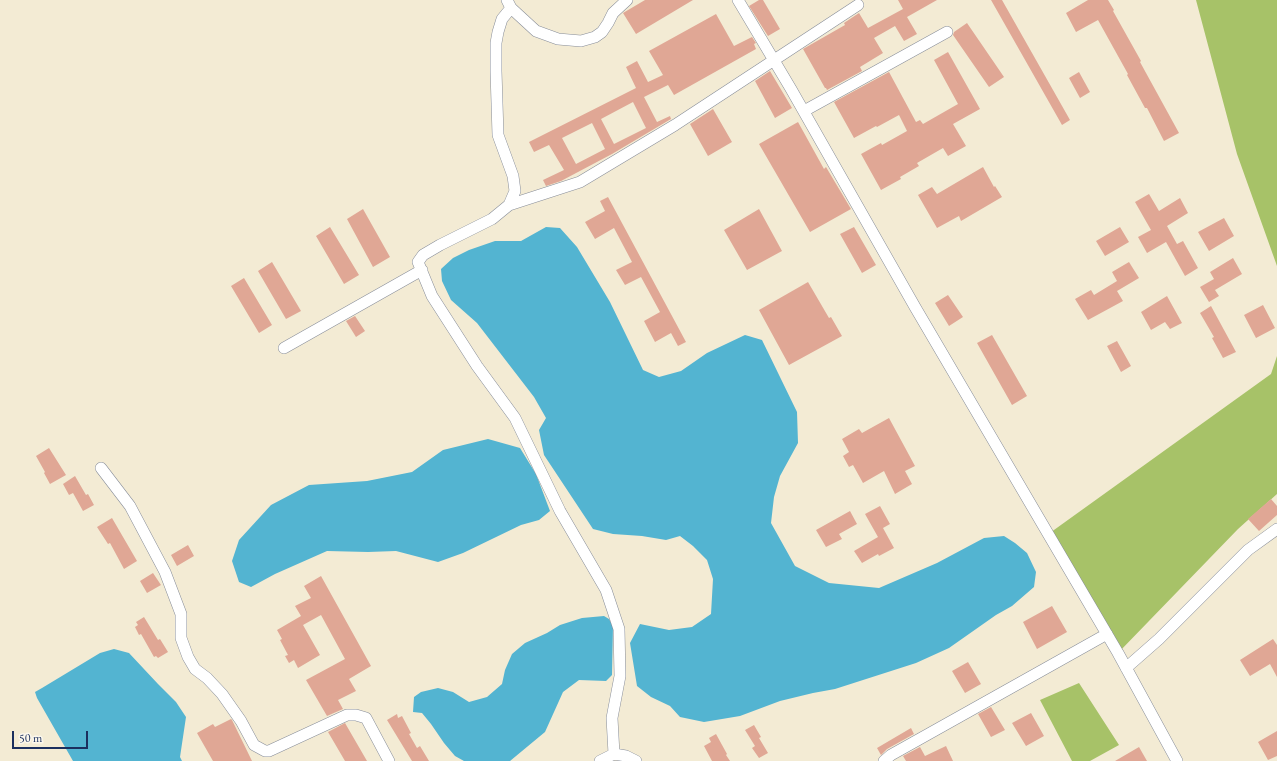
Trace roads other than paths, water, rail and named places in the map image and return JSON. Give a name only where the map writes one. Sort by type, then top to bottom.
[{"type":"street","points":[[509,205],[515,190],[512,176],[498,135],[496,43],[502,19],[509,4],[536,31],[558,39],[581,41],[595,37],[602,32],[613,13],[627,0]]},
{"type":"street","points":[[738,0],[804,111],[915,307],[1126,668],[1177,761]]},
{"type":"street","points":[[614,754],[612,718],[620,676],[619,629],[606,590],[560,511],[515,418],[477,366],[432,296],[418,262],[423,255],[492,219],[509,205],[580,182],[675,125],[858,5]]},
{"type":"street","points":[[804,111],[947,32]]},
{"type":"street","points":[[284,348],[422,270]]},
{"type":"street","points":[[100,468],[130,506],[165,572],[181,614],[181,638],[195,669],[207,678],[222,694],[241,721],[254,745],[265,751],[269,751],[348,715],[366,718],[389,761]]},
{"type":"street","points":[[1126,668],[1158,639],[1248,550],[1277,529]]},
{"type":"street","points":[[884,761],[891,755],[1106,634]]},
{"type":"street","points":[[600,761],[614,754],[626,756],[636,761]]},
{"type":"water","points":[[546,227],[560,228],[577,247],[610,302],[643,370],[659,377],[681,371],[707,353],[745,335],[762,340],[797,412],[798,443],[780,476],[774,497],[771,523],[795,566],[829,583],[879,588],[937,563],[984,538],[1004,536],[1027,553],[1036,572],[1034,587],[1012,606],[996,615],[949,648],[916,663],[835,689],[780,701],[740,716],[704,722],[680,717],[670,706],[651,697],[637,686],[630,643],[640,624],[669,630],[692,627],[711,614],[713,579],[707,560],[680,536],[666,540],[642,536],[613,534],[593,529],[544,455],[539,430],[546,418],[534,397],[477,323],[451,300],[442,281],[441,269],[453,258],[469,250],[495,241],[521,241]]},
{"type":"water","points":[[488,439],[520,448],[536,474],[550,511],[539,520],[521,525],[463,553],[438,562],[396,551],[327,551],[275,574],[251,587],[239,582],[232,561],[239,540],[271,505],[309,485],[367,481],[412,472],[443,450]]},
{"type":"water","points":[[604,616],[609,619],[613,626],[612,675],[606,681],[579,680],[563,692],[545,732],[510,761],[464,761],[455,756],[422,713],[413,712],[414,697],[421,692],[438,688],[453,692],[469,702],[487,697],[502,684],[505,670],[512,654],[525,643],[560,625],[582,618]]},
{"type":"water","points":[[114,649],[129,653],[176,702],[186,717],[180,757],[182,761],[73,761],[35,692],[100,653]]}]
